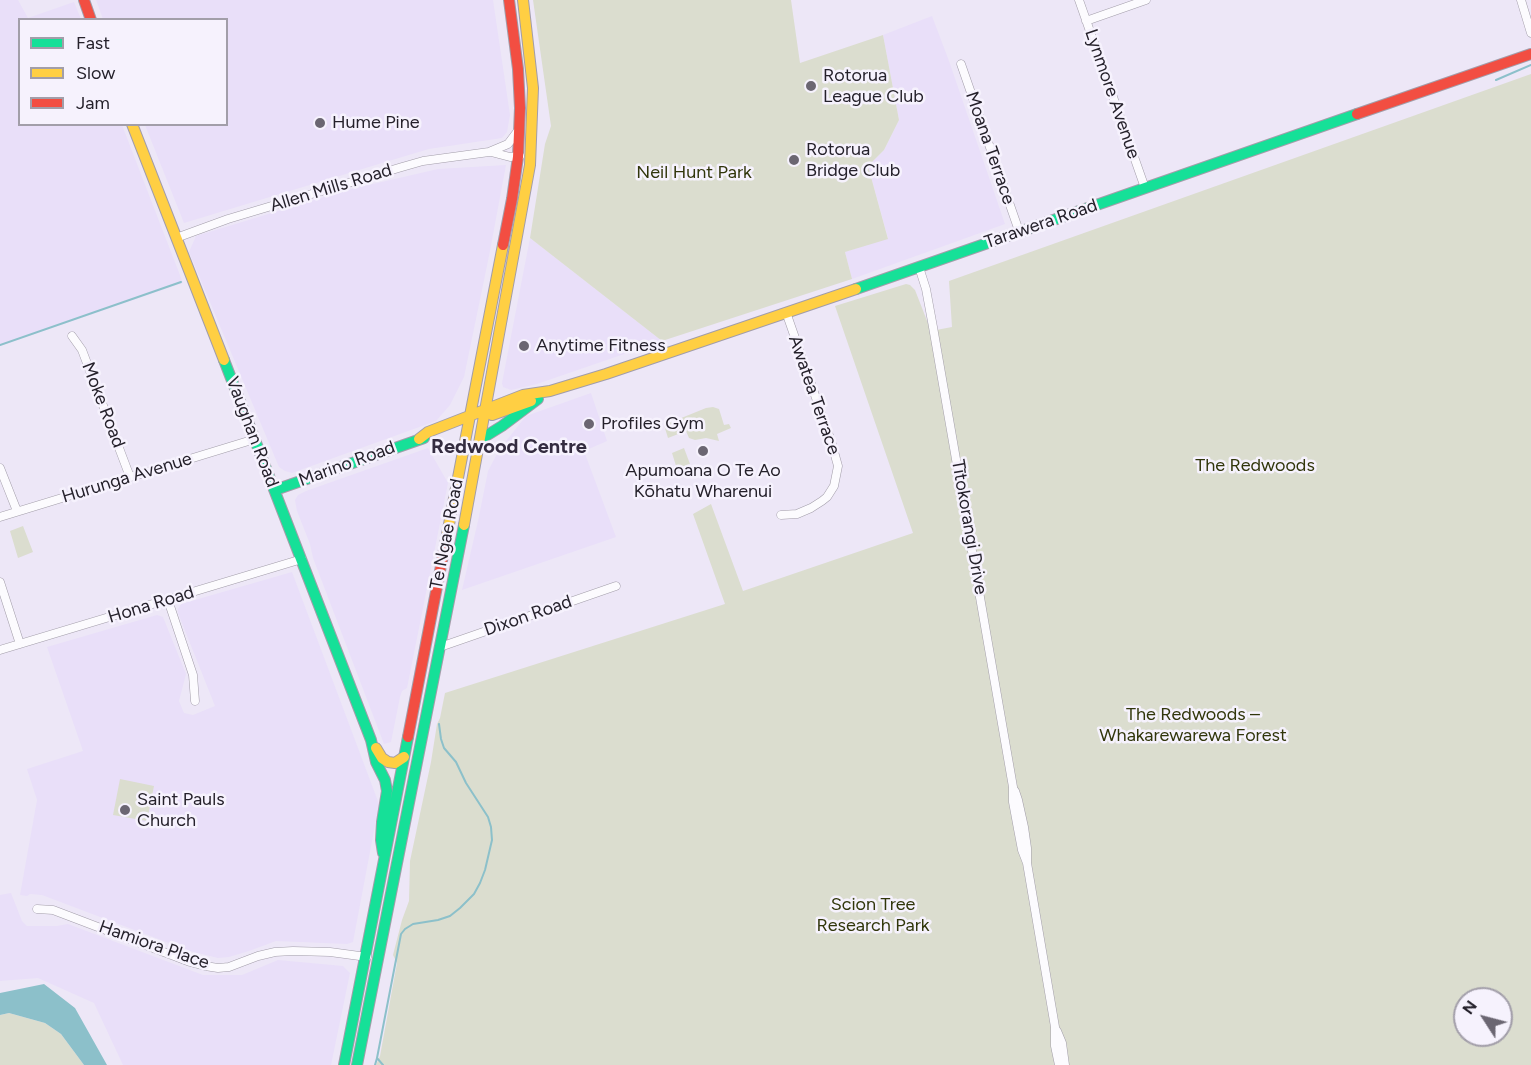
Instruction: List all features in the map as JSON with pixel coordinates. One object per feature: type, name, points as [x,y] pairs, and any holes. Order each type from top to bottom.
[{"type":"main road","points":[[84,0],[91,18]]},
{"type":"main road","name":"Te Ngae Road","points":[[344,1065],[494,293],[515,160],[520,108],[518,69],[508,0]]},
{"type":"main road","name":"Te Ngae Road","points":[[357,1065],[486,414],[528,181],[533,87],[523,0]]},
{"type":"main road","name":"Tarawera Road","points":[[486,414],[523,395],[550,391],[606,374],[1531,54]]},
{"type":"main road","name":"Vaughan Road","points":[[133,126],[302,559],[371,740],[376,762],[385,780],[387,786],[381,831],[384,858]]},
{"type":"main road","name":"Tarawera Road","points":[[486,414],[538,399],[550,391]]},
{"type":"main road","points":[[481,439],[538,399]]},
{"type":"main road","name":"Marino Road","points":[[275,490],[419,439],[432,438],[468,420],[486,414]]},
{"type":"main road","name":"Vaughan Road","points":[[371,740],[382,758],[388,762],[395,763],[404,757]]},
{"type":"street","name":"Lynmore Avenue","points":[[1079,0],[1145,188]]},
{"type":"street","points":[[1086,21],[1146,0]]},
{"type":"street","points":[[1521,0],[1531,33]]},
{"type":"street","name":"Moana Terrace","points":[[961,64],[1019,231]]},
{"type":"street","name":"Allen Mills Road","points":[[176,238],[228,219],[423,161],[489,152],[508,144],[520,125]]},
{"type":"street","points":[[515,160],[531,149]]},
{"type":"street","name":"Allen Mills Road","points":[[489,152],[515,160]]},
{"type":"street","name":"Tītokorangi Drive","points":[[919,267],[926,289],[933,327],[1013,787],[1024,827],[1027,863],[1055,1027],[1055,1046],[1059,1065]]},
{"type":"street","name":"Awatea Terrace","points":[[781,515],[797,514],[827,497],[834,486],[838,466],[786,312]]},
{"type":"street","name":"Moke Road","points":[[72,336],[82,350],[130,477]]},
{"type":"street","name":"Hurunga Avenue","points":[[0,517],[255,439]]},
{"type":"street","points":[[0,468],[17,511]]},
{"type":"street","name":"Hona Road","points":[[0,650],[302,559]]},
{"type":"street","points":[[0,582],[20,644]]},
{"type":"street","name":"Dixon Road","points":[[440,647],[616,586]]},
{"type":"street","points":[[168,600],[193,675],[195,701]]},
{"type":"street","name":"Hamiora Place","points":[[37,909],[53,909],[205,966],[229,967],[276,952],[312,950],[378,959]]},
{"type":"street","name":"Tītokorangi Drive","points":[[1055,1027],[1062,1043],[1065,1065]]},
{"type":"shaded area","points":[[0,0],[18,0],[28,18],[18,18],[18,126],[122,126],[183,283],[0,346]]},
{"type":"shaded area","points":[[96,0],[493,0],[510,115],[507,132],[502,138],[429,149],[184,223],[145,126],[228,126],[228,18],[103,18]]},
{"type":"shaded area","points":[[74,2],[81,18],[28,18]]},
{"type":"shaded area","points":[[932,16],[1005,224],[852,279],[845,252],[888,238],[868,166],[884,150],[899,120],[883,35]]},
{"type":"shaded area","points":[[506,165],[464,377],[450,405],[436,421],[292,473],[279,467],[189,252],[196,236],[347,190],[438,169]]},
{"type":"shaded area","points":[[530,238],[662,341],[537,384],[511,390],[503,387]]},
{"type":"shaded area","name":"Redwood Centre","points":[[591,393],[607,441],[584,451],[616,537],[462,590],[488,471],[499,450],[526,416]]},
{"type":"shaded area","points":[[428,448],[448,483],[407,688],[402,691],[400,697],[391,742],[384,744],[313,558],[295,500],[298,495],[306,491]]},
{"type":"shaded area","points":[[292,572],[379,804],[353,942],[347,944],[276,941],[229,957],[218,958],[190,951],[42,895],[20,895],[37,800],[27,769],[83,751],[47,647],[157,615],[163,617],[186,674],[179,701],[184,713],[193,715],[215,706],[178,613],[181,604]]},
{"type":"shaded area","points":[[11,893],[22,921],[27,926],[68,924],[203,975],[242,975],[278,960],[343,966],[350,973],[331,1065],[123,1065],[94,1003],[38,978],[0,981],[0,895]]},
{"type":"green space","name":"Neil Hunt Park","points":[[533,0],[791,0],[800,63],[883,35],[899,120],[884,150],[868,166],[888,239],[845,252],[852,279],[662,341],[530,238],[545,144],[551,126]]},
{"type":"green space","name":"The Redwoods – Whakarewarewa Forest","points":[[1531,74],[1531,1065],[376,1065],[380,1056],[397,963],[393,955],[409,901],[410,861],[445,693],[725,604],[693,514],[711,504],[743,591],[913,533],[835,306],[906,284],[915,290],[931,331],[952,327],[949,281]]},
{"type":"green space","points":[[713,407],[719,409],[724,425],[729,424],[731,428],[717,434],[719,441],[706,438],[695,440],[689,438],[686,431],[668,438],[664,425]]},
{"type":"green space","points":[[684,448],[690,464],[677,469],[672,453]]},
{"type":"green space","points":[[23,526],[33,552],[18,558],[10,531]]},
{"type":"green space","points":[[120,779],[154,786],[147,821],[113,815]]},
{"type":"green space","points":[[9,1013],[45,1023],[61,1034],[84,1065],[0,1065],[0,1015]]},
{"type":"water","points":[[44,984],[75,1008],[107,1065],[84,1065],[61,1034],[45,1023],[9,1013],[0,1015],[0,993]]},
{"type":"waterway","points":[[1496,80],[1531,65]]},
{"type":"waterway","points":[[0,345],[181,282]]},
{"type":"waterway","points":[[375,1065],[401,934],[413,924],[450,916],[474,894],[485,870],[492,840],[488,817],[466,783],[456,762],[444,748],[439,724]]},
{"type":"waterway","points":[[377,1058],[383,1065]]},
{"type":"traffic: fast","points":[[856,289],[1357,114]]},
{"type":"traffic: fast","points":[[224,360],[371,740],[376,762],[385,780],[387,791],[381,840],[383,853]]},
{"type":"traffic: fast","points":[[481,439],[538,399]]},
{"type":"traffic: fast","points":[[275,490],[424,438]]},
{"type":"traffic: fast","points":[[357,1065],[464,525]]},
{"type":"traffic: fast","points":[[344,1065],[408,737]]},
{"type":"traffic: slow","points":[[464,525],[530,165],[533,88],[523,0]]},
{"type":"traffic: slow","points":[[133,126],[224,360]]},
{"type":"traffic: slow","points":[[445,545],[503,245]]},
{"type":"traffic: slow","points":[[419,439],[428,432],[523,395],[550,391],[606,374],[856,289]]},
{"type":"traffic: slow","points":[[492,415],[531,401]]},
{"type":"traffic: slow","points":[[376,748],[382,758],[388,762],[395,763],[404,757]]},
{"type":"traffic: jam","points":[[84,0],[90,18]]},
{"type":"traffic: jam","points":[[503,245],[518,157],[520,108],[518,69],[509,0]]},
{"type":"traffic: jam","points":[[1357,114],[1531,54]]},
{"type":"traffic: jam","points":[[408,737],[445,545]]},
{"type":"place","name":"Rotorua League Club","points":[[811,86]]},
{"type":"place","name":"Hume Pine","points":[[320,123]]},
{"type":"place","name":"Rotorua Bridge Club","points":[[794,160]]},
{"type":"place","name":"Anytime Fitness","points":[[524,346]]},
{"type":"place","name":"Profiles Gym","points":[[589,424]]},
{"type":"place","name":"Apumoana O Te Ao Kōhatu Wharenui","points":[[703,451]]},
{"type":"place","name":"Saint Pauls Church","points":[[125,810]]},
{"type":"district","name":"Redwood Centre","points":[[509,447]]},
{"type":"park label","name":"The Redwoods","points":[[1255,466]]},
{"type":"park label","name":"Scion Tree Research Park","points":[[873,915]]}]
